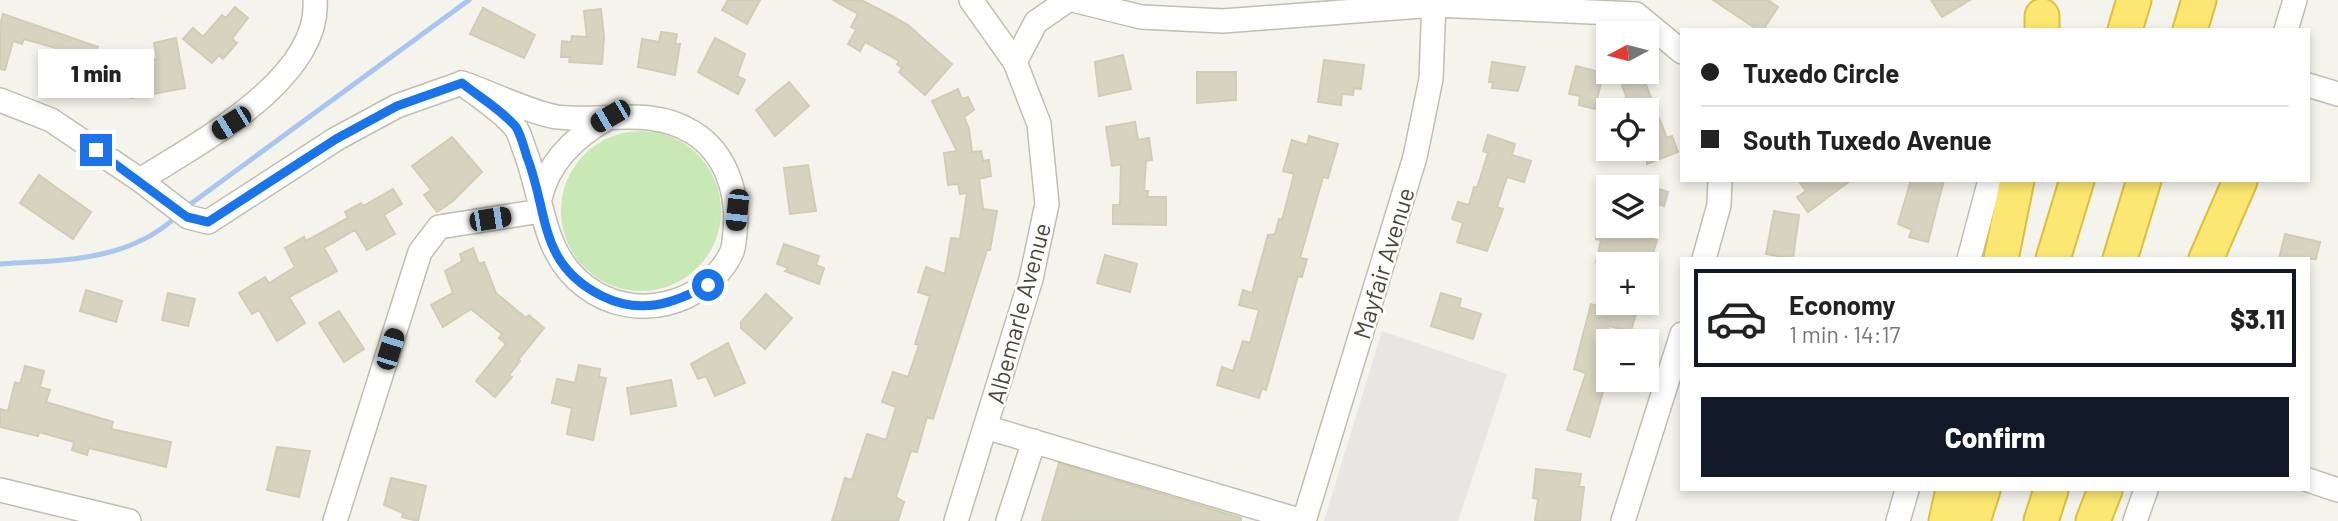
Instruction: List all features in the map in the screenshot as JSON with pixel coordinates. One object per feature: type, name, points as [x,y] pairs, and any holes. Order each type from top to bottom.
[{"type":"highway","points":[[2126,28],[2134,0]]},
{"type":"highway","points":[[2191,28],[2199,0]]},
{"type":"highway","points":[[2001,257],[2017,182]]},
{"type":"highway","points":[[2054,257],[2076,182]]},
{"type":"highway","points":[[2121,257],[2143,182]]},
{"type":"highway","points":[[2207,257],[2240,182]]},
{"type":"highway","points":[[1946,521],[1952,491]]},
{"type":"highway","points":[[1973,521],[1983,491]]},
{"type":"highway","points":[[2041,521],[2051,491]]},
{"type":"highway","points":[[2093,521],[2105,491]]},
{"type":"street","points":[[140,180],[231,123],[289,71],[307,41],[315,0]]},
{"type":"street","name":"Albemarle Avenue","points":[[956,521],[1031,279],[1047,204],[1039,124],[1015,62],[971,0]]},
{"type":"street","points":[[1015,62],[1035,22],[1070,0],[1142,17],[1223,21],[1434,3],[1636,14],[1680,50]]},
{"type":"street","points":[[2287,28],[2295,0]]},
{"type":"street","name":"Mayfair Avenue","points":[[1303,521],[1415,157],[1431,79],[1434,3]]},
{"type":"street","points":[[0,100],[51,120],[140,180],[179,210],[208,222],[336,139],[397,106],[462,83],[556,117],[657,118],[693,132],[721,161],[732,185],[737,210],[733,252],[708,285],[680,300],[656,306],[620,305],[588,289],[564,268],[549,238],[535,176],[516,128],[462,83]]},
{"type":"street","points":[[2310,86],[2338,94]]},
{"type":"street","points":[[540,206],[546,180],[563,152],[583,132],[610,116]]},
{"type":"street","points":[[1705,257],[1719,205],[1720,182]]},
{"type":"street","points":[[1970,257],[1989,182]]},
{"type":"street","points":[[2218,257],[2240,182]]},
{"type":"street","points":[[335,521],[420,252],[428,238],[439,227],[540,206]]},
{"type":"street","points":[[1623,521],[1680,340]]},
{"type":"street","points":[[985,428],[1303,521]]},
{"type":"street","points":[[1008,521],[1034,441]]},
{"type":"street","points":[[2310,482],[2338,490]]},
{"type":"street","points":[[0,490],[129,521]]},
{"type":"street","points":[[1898,521],[1907,491]]},
{"type":"street","points":[[2135,521],[2146,491]]},
{"type":"green space","points":[[641,131],[672,137],[697,155],[715,180],[721,211],[715,242],[697,267],[672,285],[641,291],[610,285],[585,267],[567,242],[561,211],[567,180],[585,155],[610,137]]},
{"type":"shaded area","points":[[1382,331],[1507,374],[1458,521],[1324,521]]},
{"type":"building","points":[[728,0],[760,0],[747,24],[722,10]]},
{"type":"building","points":[[833,0],[861,0],[892,16],[908,25],[952,64],[925,95],[899,72],[902,68],[897,64],[899,61],[865,42],[860,51],[848,44],[856,30],[851,27],[858,14]]},
{"type":"building","points":[[1713,0],[1768,0],[1778,7],[1764,28],[1755,28]]},
{"type":"building","points":[[1931,0],[1970,0],[1942,17]]},
{"type":"building","points":[[235,7],[248,18],[232,39],[237,43],[223,59],[219,55],[212,63],[183,39],[193,28],[203,37],[222,15],[226,18]]},
{"type":"building","points":[[483,8],[535,35],[524,58],[470,34]]},
{"type":"building","points":[[601,9],[604,37],[602,64],[569,62],[570,57],[561,57],[562,41],[571,42],[572,36],[587,37],[584,11]]},
{"type":"building","points":[[3,14],[98,47],[93,63],[81,59],[79,66],[53,58],[56,48],[24,39],[22,44],[13,41],[5,70],[0,69],[0,25]]},
{"type":"building","points":[[661,32],[677,34],[675,44],[680,44],[675,75],[638,67],[642,39],[659,42]]},
{"type":"building","points":[[176,38],[185,88],[131,98],[126,68],[149,64],[149,61],[157,59],[154,43]]},
{"type":"building","points":[[715,38],[745,54],[737,76],[745,80],[738,94],[698,72]]},
{"type":"building","points":[[1123,55],[1131,89],[1099,96],[1095,62]]},
{"type":"building","points":[[1324,60],[1364,65],[1361,89],[1354,88],[1353,95],[1342,94],[1341,105],[1318,102]]},
{"type":"building","points":[[1492,62],[1525,67],[1518,91],[1492,88],[1493,82],[1489,82]]},
{"type":"building","points":[[1576,66],[1596,71],[1596,84],[1601,84],[1595,109],[1579,105],[1580,96],[1569,94]]},
{"type":"building","points":[[1197,72],[1236,72],[1236,100],[1197,103]]},
{"type":"building","points":[[789,82],[809,106],[775,136],[756,110]]},
{"type":"building","points":[[1646,84],[1651,98],[1627,98],[1622,85]]},
{"type":"building","points":[[958,89],[962,99],[968,97],[974,110],[964,117],[969,129],[972,152],[981,151],[983,161],[989,160],[991,176],[979,179],[983,209],[997,211],[990,250],[987,250],[933,419],[927,417],[917,452],[911,451],[896,497],[904,502],[898,521],[832,521],[845,478],[852,480],[867,434],[886,440],[896,407],[882,402],[893,372],[908,377],[919,345],[915,344],[930,296],[918,292],[926,267],[945,274],[951,238],[960,239],[967,193],[960,194],[958,184],[948,185],[944,153],[957,151],[932,101]]},
{"type":"building","points":[[1659,118],[1667,138],[1672,136],[1678,152],[1659,159]]},
{"type":"building","points":[[1135,122],[1138,140],[1149,138],[1152,160],[1146,161],[1144,191],[1148,191],[1147,197],[1166,197],[1166,225],[1113,224],[1113,205],[1120,205],[1121,164],[1112,166],[1106,127]]},
{"type":"building","points":[[1488,135],[1515,144],[1512,155],[1531,161],[1524,182],[1507,177],[1497,207],[1503,209],[1487,251],[1457,242],[1463,223],[1452,219],[1458,202],[1469,205],[1474,187],[1477,188],[1488,153],[1483,151]]},
{"type":"building","points":[[1309,136],[1338,144],[1328,178],[1323,177],[1300,258],[1307,259],[1302,277],[1298,276],[1266,390],[1262,388],[1259,398],[1217,385],[1222,367],[1233,371],[1243,341],[1250,343],[1259,310],[1239,305],[1243,290],[1252,293],[1268,235],[1275,234],[1279,219],[1282,220],[1294,174],[1283,171],[1292,140],[1307,145]]},
{"type":"building","points":[[452,137],[482,172],[453,201],[437,212],[424,195],[431,190],[412,166]]},
{"type":"building","points":[[808,165],[816,211],[790,214],[784,168]]},
{"type":"building","points":[[39,175],[91,212],[73,239],[20,203]]},
{"type":"building","points":[[1799,182],[1848,182],[1808,212],[1797,197],[1806,191]]},
{"type":"building","points":[[1910,182],[1943,182],[1928,242],[1909,237],[1912,230],[1898,224]]},
{"type":"building","points":[[393,189],[402,204],[384,215],[395,234],[367,250],[355,230],[324,248],[337,271],[289,297],[305,323],[277,341],[259,310],[252,314],[239,293],[265,277],[269,283],[295,267],[285,248],[304,237],[306,241],[348,218],[345,212],[361,203],[363,206]]},
{"type":"building","points":[[1659,189],[1668,192],[1664,206],[1659,206]]},
{"type":"building","points":[[1774,211],[1799,215],[1793,257],[1766,254]]},
{"type":"building","points":[[2285,234],[2320,242],[2316,259],[2279,257]]},
{"type":"building","points":[[1596,239],[1657,240],[1654,252],[1598,252],[1601,240]]},
{"type":"building","points":[[784,244],[819,256],[816,265],[824,268],[819,284],[785,271],[788,268],[777,264]]},
{"type":"building","points":[[473,248],[479,264],[484,262],[496,293],[526,318],[529,315],[544,328],[518,360],[520,361],[509,375],[512,377],[495,397],[476,381],[506,344],[499,338],[502,334],[471,309],[443,327],[431,305],[453,293],[445,271],[462,261],[460,254]]},
{"type":"building","points":[[1105,255],[1137,264],[1130,292],[1097,283]]},
{"type":"building","points":[[86,290],[122,301],[116,322],[80,311]]},
{"type":"building","points":[[168,293],[195,299],[188,326],[162,320]]},
{"type":"building","points":[[1441,293],[1461,299],[1459,307],[1481,314],[1473,339],[1431,326]]},
{"type":"building","points":[[766,294],[792,318],[765,349],[741,328],[741,322]]},
{"type":"building","points":[[1591,304],[1596,306],[1596,315],[1636,315],[1632,329],[1608,326],[1608,329],[1596,329],[1596,392],[1603,392],[1590,437],[1567,430],[1586,373],[1574,369]]},
{"type":"building","points":[[339,311],[364,349],[344,362],[319,323]]},
{"type":"building","points":[[728,343],[745,383],[715,396],[706,376],[698,379],[691,364]]},
{"type":"building","points":[[579,365],[600,369],[599,377],[606,378],[593,440],[567,434],[572,408],[552,403],[557,379],[575,383]]},
{"type":"building","points":[[25,366],[44,371],[40,387],[50,390],[46,402],[113,422],[111,429],[171,442],[166,467],[89,448],[87,455],[72,450],[74,442],[39,432],[38,436],[0,427],[0,409],[8,411],[15,382],[20,384]]},
{"type":"building","points":[[671,380],[676,406],[631,414],[627,388]]},
{"type":"building","points":[[277,447],[310,451],[299,497],[267,490]]},
{"type":"building","points":[[1059,463],[1241,518],[1241,521],[1042,521]]},
{"type":"building","points":[[1536,469],[1581,474],[1579,487],[1584,487],[1580,521],[1535,521],[1538,499],[1533,498]]},
{"type":"building","points":[[391,478],[426,486],[418,521],[402,517],[403,513],[384,505]]},
{"type":"waterway","points":[[185,208],[469,0]]},
{"type":"waterway","points":[[0,264],[71,259],[117,250],[159,230],[178,215]]},
{"type":"route","points":[[96,150],[187,217],[208,222],[336,139],[397,106],[462,83],[516,128],[535,176],[549,238],[564,268],[588,289],[620,305],[656,306],[680,300],[708,285]]}]
